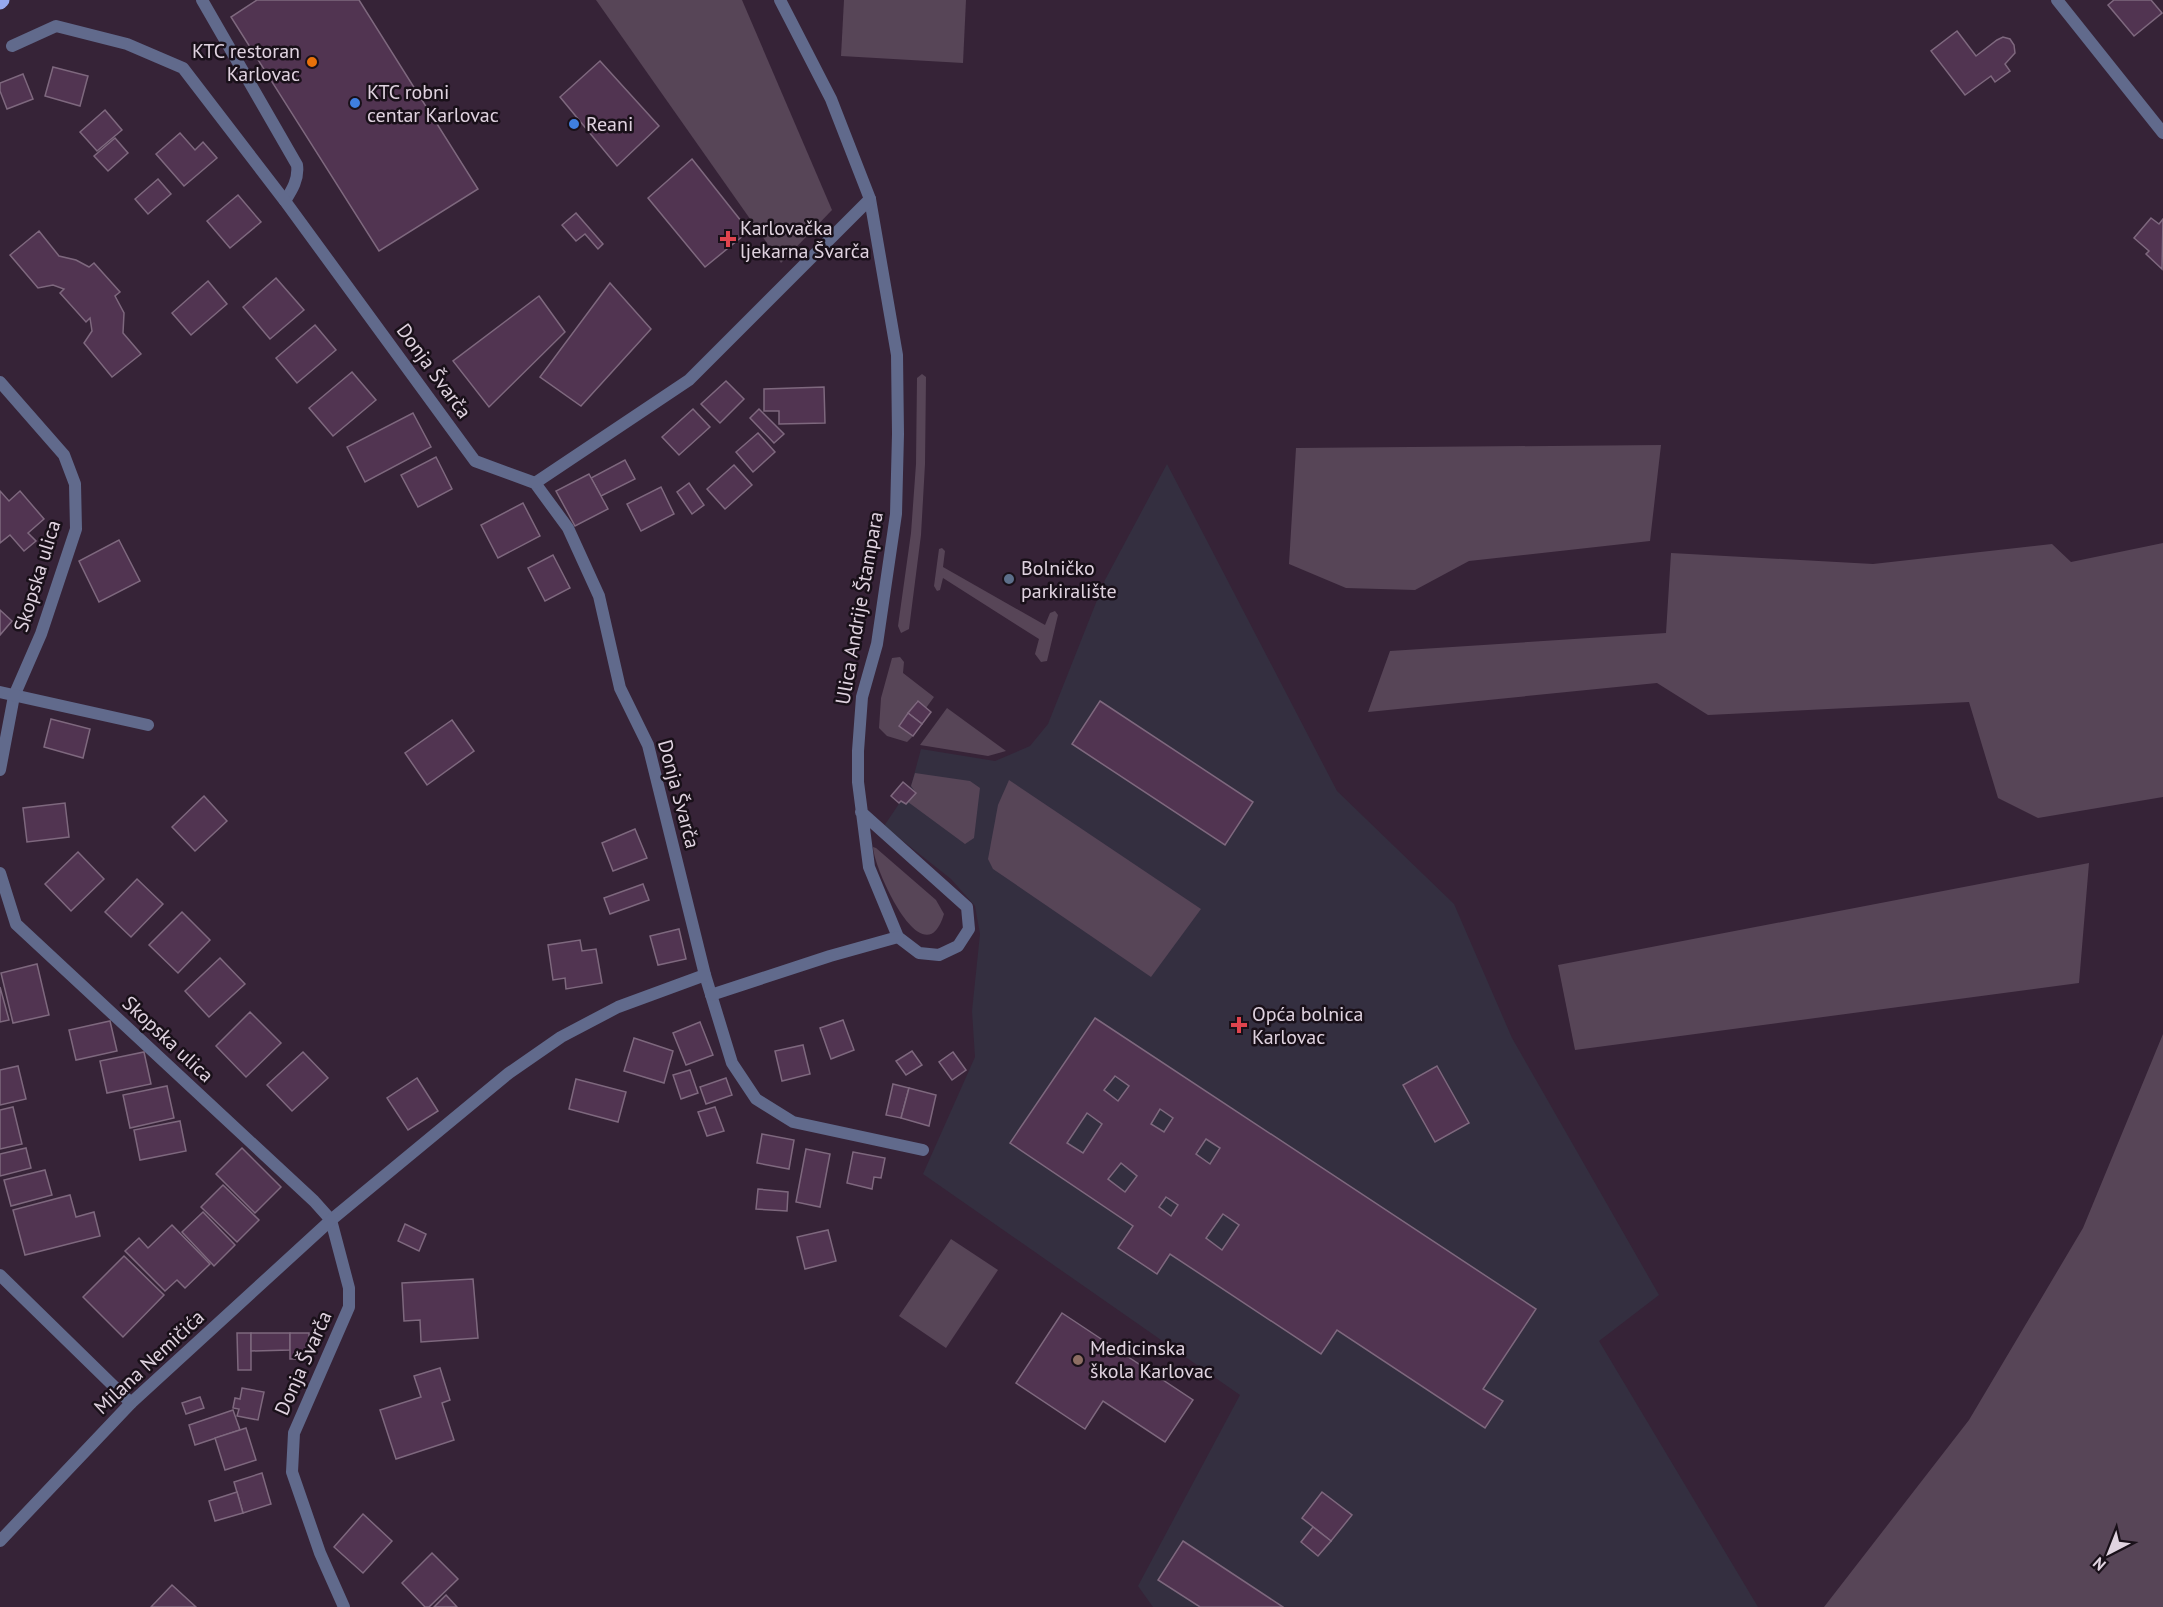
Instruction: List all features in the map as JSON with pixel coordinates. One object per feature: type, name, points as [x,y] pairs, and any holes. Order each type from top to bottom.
[{"type":"street","points":[[202,0],[297,165],[298,172],[294,187],[285,201]]},
{"type":"street","name":"Ulica Andrije Štampara","points":[[780,0],[831,99],[870,199],[897,355],[896,514],[877,644],[862,698],[858,782],[869,867],[898,937]]},
{"type":"street","points":[[2057,0],[2163,133]]},
{"type":"street","name":"Donja Švarča","points":[[12,46],[56,26],[127,44],[183,68],[285,201],[475,461],[535,483],[568,528],[599,596],[620,688],[648,745],[705,975],[732,1063],[756,1099],[793,1122],[923,1150]]},
{"type":"street","points":[[535,483],[689,380],[870,199]]},
{"type":"street","name":"Skopska ulica","points":[[0,382],[64,455],[75,484],[76,529],[41,634],[14,696],[0,770]]},
{"type":"street","points":[[0,692],[148,725]]},
{"type":"street","points":[[711,996],[830,956],[898,937],[919,953],[939,955],[958,946],[969,929],[967,907],[861,812]]},
{"type":"street","name":"Skopska ulica","points":[[0,873],[16,924],[315,1201],[331,1220]]},
{"type":"street","points":[[331,1220],[509,1073],[561,1037],[618,1007],[705,975]]},
{"type":"street","name":"Donja Švarča","points":[[331,1220],[349,1288],[349,1307],[294,1433],[292,1472],[320,1553],[344,1607]]},
{"type":"street","name":"Milana Nemičića","points":[[0,1541],[131,1403],[331,1220]]},
{"type":"street","points":[[0,1275],[131,1403]]},
{"type":"shaded area","points":[[596,0],[742,0],[832,210],[781,263]]},
{"type":"shaded area","points":[[844,0],[966,0],[963,63],[841,56]]},
{"type":"shaded area","points":[[922,374],[926,377],[921,535],[909,629],[901,633],[898,626],[911,533],[916,464],[917,378]]},
{"type":"shaded area","points":[[1661,445],[1650,541],[1469,561],[1415,590],[1346,588],[1289,564],[1296,448]]},
{"type":"shaded area","name":"Opća bolnica Karlovac","points":[[1167,464],[1337,791],[1454,904],[1512,1038],[1659,1295],[1599,1341],[1758,1607],[1153,1607],[1138,1586],[1240,1395],[923,1174],[975,1057],[972,1011],[980,934],[975,906],[951,879],[884,826],[911,786],[921,749],[995,761],[1030,746],[1048,724],[1105,580]]},
{"type":"shaded area","points":[[2163,543],[2163,797],[2038,818],[1998,798],[1969,702],[1708,715],[1657,683],[1368,712],[1390,651],[1666,633],[1671,553],[1873,564],[2052,544],[2071,562]]},
{"type":"shaded area","points":[[942,548],[945,551],[943,567],[1045,625],[1050,613],[1055,611],[1058,615],[1047,661],[1041,662],[1035,654],[1039,639],[943,578],[940,590],[937,591],[934,586],[939,549]]},
{"type":"shaded area","points":[[900,657],[904,662],[903,673],[934,697],[926,708],[917,701],[899,725],[913,736],[907,742],[887,736],[879,728],[881,698],[892,658]]},
{"type":"shaded area","points":[[947,708],[1006,751],[988,756],[920,745]]},
{"type":"shaded area","points":[[915,773],[970,781],[980,788],[974,838],[965,844],[908,802],[916,793],[911,786]]},
{"type":"shaded area","points":[[1009,780],[1201,909],[1151,977],[993,869],[988,859],[998,805]]},
{"type":"shaded area","points":[[873,847],[936,900],[944,914],[935,931],[925,935],[913,928],[901,914],[882,876]]},
{"type":"shaded area","points":[[2089,863],[2079,983],[1575,1050],[1558,965]]},
{"type":"shaded area","points":[[2163,1034],[2163,1607],[1824,1607],[1969,1420],[2083,1228]]},
{"type":"shaded area","points":[[951,1239],[998,1270],[946,1348],[899,1316]]},
{"type":"building","name":"KTC robni centar Karlovac","points":[[257,0],[359,0],[478,189],[379,251],[231,17]]},
{"type":"building","points":[[2114,0],[2151,0],[2162,13],[2134,36],[2108,5]]},
{"type":"building","points":[[1957,31],[1976,56],[2003,37],[2010,39],[2015,53],[2005,64],[2010,71],[1995,82],[1991,76],[1965,95],[1931,51]]},
{"type":"building","points":[[600,61],[659,126],[617,166],[560,97]]},
{"type":"building","points":[[53,67],[88,76],[80,106],[45,96]]},
{"type":"building","points":[[23,74],[33,99],[7,109],[0,91],[0,83]]},
{"type":"building","points":[[105,110],[122,130],[97,151],[80,132]]},
{"type":"building","points":[[180,133],[195,150],[203,142],[217,158],[184,186],[156,154]]},
{"type":"building","points":[[115,138],[128,153],[108,171],[94,156]]},
{"type":"building","points":[[692,159],[749,231],[705,267],[648,198]]},
{"type":"building","points":[[158,179],[171,194],[148,214],[135,199]]},
{"type":"building","points":[[238,195],[261,222],[230,248],[207,221]]},
{"type":"building","points":[[576,213],[603,244],[598,249],[585,234],[576,241],[562,225]]},
{"type":"building","points":[[2151,218],[2159,224],[2163,219],[2162,269],[2146,254],[2149,251],[2134,238]]},
{"type":"building","points":[[39,231],[59,256],[76,260],[89,267],[94,263],[120,292],[115,296],[124,313],[123,333],[141,354],[112,377],[84,343],[92,331],[90,318],[86,322],[60,293],[64,289],[53,285],[38,288],[10,255]]},
{"type":"building","points":[[276,278],[304,310],[270,339],[243,307]]},
{"type":"building","points":[[208,281],[227,304],[191,335],[172,313]]},
{"type":"building","points":[[610,283],[651,329],[581,406],[540,377]]},
{"type":"building","points":[[539,296],[565,332],[489,407],[453,361]]},
{"type":"building","points":[[315,325],[336,350],[297,383],[276,358]]},
{"type":"building","points":[[352,372],[376,400],[333,436],[309,408]]},
{"type":"building","points":[[726,381],[744,399],[720,423],[701,404]]},
{"type":"building","points":[[824,387],[825,423],[779,424],[779,411],[764,411],[764,389]]},
{"type":"building","points":[[693,409],[710,427],[679,455],[662,437]]},
{"type":"building","points":[[759,409],[784,434],[774,443],[750,418]]},
{"type":"building","points":[[413,413],[431,447],[365,482],[347,447]]},
{"type":"building","points":[[758,433],[775,452],[753,472],[736,452]]},
{"type":"building","points":[[436,457],[452,489],[418,507],[401,475]]},
{"type":"building","points":[[625,460],[635,479],[601,496],[591,478]]},
{"type":"building","points":[[734,465],[752,485],[725,509],[707,489]]},
{"type":"building","points":[[589,474],[608,509],[575,526],[556,491]]},
{"type":"building","points":[[689,483],[704,505],[692,514],[677,492]]},
{"type":"building","points":[[661,487],[674,514],[641,531],[627,504]]},
{"type":"building","points":[[0,491],[9,501],[20,491],[44,519],[28,533],[36,541],[24,551],[10,535],[0,543]]},
{"type":"building","points":[[523,503],[540,536],[498,558],[481,525]]},
{"type":"building","points":[[119,540],[140,581],[99,602],[79,561]]},
{"type":"building","points":[[553,555],[570,588],[545,601],[528,568]]},
{"type":"building","points":[[0,610],[12,621],[0,635]]},
{"type":"building","points":[[918,701],[931,712],[922,724],[908,713]]},
{"type":"building","points":[[1100,701],[1253,802],[1225,845],[1072,744]]},
{"type":"building","points":[[908,713],[922,724],[913,736],[899,726]]},
{"type":"building","points":[[51,719],[90,729],[83,758],[44,747]]},
{"type":"building","points":[[452,720],[474,751],[427,785],[405,753]]},
{"type":"building","points":[[903,782],[916,793],[906,804],[901,801],[899,803],[891,796]]},
{"type":"building","points":[[204,796],[227,821],[195,851],[172,827]]},
{"type":"building","points":[[65,803],[69,837],[27,842],[23,808]]},
{"type":"building","points":[[635,829],[647,858],[613,871],[602,843]]},
{"type":"building","points":[[78,852],[104,879],[71,911],[45,884]]},
{"type":"building","points":[[137,879],[163,904],[131,937],[105,912]]},
{"type":"building","points":[[643,884],[649,900],[610,914],[604,898]]},
{"type":"building","points":[[182,912],[210,940],[178,973],[149,945]]},
{"type":"building","points":[[679,929],[686,959],[658,965],[650,936]]},
{"type":"building","points":[[580,940],[582,951],[596,949],[602,983],[566,989],[565,978],[553,980],[548,945]]},
{"type":"building","points":[[220,958],[245,984],[209,1017],[185,991]]},
{"type":"building","points":[[37,964],[49,1015],[13,1023],[1,973]]},
{"type":"building","points":[[0,987],[9,1020],[0,1022]]},
{"type":"building","points":[[250,1012],[281,1043],[246,1077],[216,1046]]},
{"type":"building","points":[[1095,1018],[1536,1309],[1483,1389],[1503,1401],[1485,1428],[1337,1330],[1321,1354],[1170,1254],[1157,1274],[1118,1248],[1133,1226],[1010,1143]],"holes":[[[1115,1076],[1129,1086],[1118,1101],[1104,1090]],[[1160,1109],[1173,1118],[1164,1132],[1151,1124]],[[1087,1113],[1102,1124],[1083,1153],[1067,1143]],[[1206,1139],[1220,1148],[1210,1164],[1196,1154]],[[1121,1163],[1137,1176],[1125,1192],[1108,1179]],[[1166,1197],[1178,1205],[1171,1216],[1159,1207]],[[1223,1214],[1239,1225],[1222,1250],[1206,1238]]]},
{"type":"building","points":[[843,1020],[854,1050],[831,1059],[820,1028]]},
{"type":"building","points":[[110,1021],[117,1051],[76,1060],[69,1030]]},
{"type":"building","points":[[700,1022],[713,1055],[686,1065],[673,1033]]},
{"type":"building","points":[[634,1038],[673,1051],[664,1083],[624,1071]]},
{"type":"building","points":[[803,1045],[810,1074],[782,1081],[775,1051]]},
{"type":"building","points":[[912,1051],[922,1065],[906,1075],[896,1061]]},
{"type":"building","points":[[144,1052],[151,1084],[107,1093],[100,1061]]},
{"type":"building","points":[[303,1052],[328,1078],[292,1111],[267,1085]]},
{"type":"building","points":[[953,1052],[966,1070],[952,1080],[939,1062]]},
{"type":"building","points":[[18,1066],[26,1099],[0,1105],[0,1070]]},
{"type":"building","points":[[1437,1066],[1469,1123],[1435,1142],[1403,1085]]},
{"type":"building","points":[[690,1070],[698,1093],[681,1099],[673,1075]]},
{"type":"building","points":[[417,1078],[438,1111],[408,1130],[387,1098]]},
{"type":"building","points":[[726,1078],[732,1095],[706,1104],[700,1087]]},
{"type":"building","points":[[576,1079],[626,1092],[618,1122],[569,1109]]},
{"type":"building","points":[[893,1084],[909,1088],[901,1118],[886,1115]]},
{"type":"building","points":[[167,1086],[174,1118],[130,1128],[123,1095]]},
{"type":"building","points":[[909,1088],[936,1095],[929,1126],[901,1118]]},
{"type":"building","points":[[13,1107],[22,1144],[0,1149],[0,1110]]},
{"type":"building","points":[[715,1107],[724,1131],[707,1136],[698,1112]]},
{"type":"building","points":[[180,1121],[186,1151],[140,1160],[134,1130]]},
{"type":"building","points":[[762,1134],[794,1140],[789,1169],[757,1163]]},
{"type":"building","points":[[26,1148],[31,1168],[0,1176],[0,1154]]},
{"type":"building","points":[[242,1148],[281,1187],[255,1213],[216,1174]]},
{"type":"building","points":[[806,1149],[830,1154],[820,1207],[796,1202]]},
{"type":"building","points":[[853,1152],[885,1158],[881,1178],[874,1177],[872,1189],[847,1183]]},
{"type":"building","points":[[45,1170],[52,1195],[11,1206],[4,1180]]},
{"type":"building","points":[[223,1185],[259,1220],[237,1242],[201,1207]]},
{"type":"building","points":[[758,1189],[788,1192],[787,1211],[756,1209]]},
{"type":"building","points":[[70,1195],[76,1217],[94,1212],[100,1236],[25,1255],[13,1210]]},
{"type":"building","points":[[203,1212],[235,1245],[214,1266],[182,1232]]},
{"type":"building","points":[[405,1224],[426,1234],[419,1251],[398,1241]]},
{"type":"building","points":[[172,1225],[210,1264],[185,1288],[177,1280],[165,1291],[125,1251],[139,1238],[148,1248]]},
{"type":"building","points":[[828,1230],[836,1261],[805,1269],[797,1237]]},
{"type":"building","points":[[124,1256],[164,1295],[123,1337],[83,1297]]},
{"type":"building","points":[[473,1279],[478,1338],[421,1342],[420,1320],[404,1321],[402,1283]]},
{"type":"building","points":[[1062,1313],[1193,1400],[1165,1442],[1103,1401],[1085,1429],[1016,1383]]},
{"type":"building","points":[[237,1333],[251,1333],[251,1370],[238,1370]]},
{"type":"building","points":[[251,1333],[290,1333],[290,1350],[251,1351]]},
{"type":"building","points":[[290,1333],[309,1333],[309,1359],[290,1359]]},
{"type":"building","points":[[440,1368],[450,1400],[442,1403],[454,1440],[396,1459],[380,1410],[421,1397],[414,1376]]},
{"type":"building","points":[[242,1388],[264,1392],[258,1420],[237,1416],[239,1409],[233,1408],[235,1398],[240,1399]]},
{"type":"building","points":[[200,1397],[204,1408],[186,1414],[182,1403]]},
{"type":"building","points":[[233,1410],[240,1430],[195,1445],[189,1425]]},
{"type":"building","points":[[246,1428],[256,1460],[225,1470],[215,1438]]},
{"type":"building","points":[[262,1473],[271,1504],[243,1513],[234,1482]]},
{"type":"building","points":[[237,1492],[243,1513],[215,1521],[209,1501]]},
{"type":"building","points":[[1322,1492],[1352,1515],[1331,1541],[1302,1518]]},
{"type":"building","points":[[363,1514],[392,1541],[363,1573],[334,1547]]},
{"type":"building","points":[[1313,1527],[1331,1541],[1318,1556],[1301,1542]]},
{"type":"building","points":[[1183,1541],[1283,1607],[1200,1607],[1158,1580]]},
{"type":"building","points":[[432,1553],[458,1579],[429,1607],[425,1607],[402,1583]]},
{"type":"building","points":[[172,1585],[196,1607],[151,1607]]},
{"type":"building","points":[[446,1595],[457,1607],[434,1607]]},
{"type":"place","name":"KTC restoran Karlovac","points":[[312,62]]},
{"type":"place","name":"KTC robni centar Karlovac","points":[[355,103]]},
{"type":"place","name":"Reani","points":[[574,124]]},
{"type":"place","name":"Karlovačka ljekarna Švarča","points":[[728,239]]},
{"type":"place","name":"Bolničko parkiralište","points":[[1009,579]]},
{"type":"place","name":"Opća bolnica Karlovac","points":[[1239,1025]]},
{"type":"place","name":"Medicinska škola Karlovac","points":[[1078,1360]]}]
